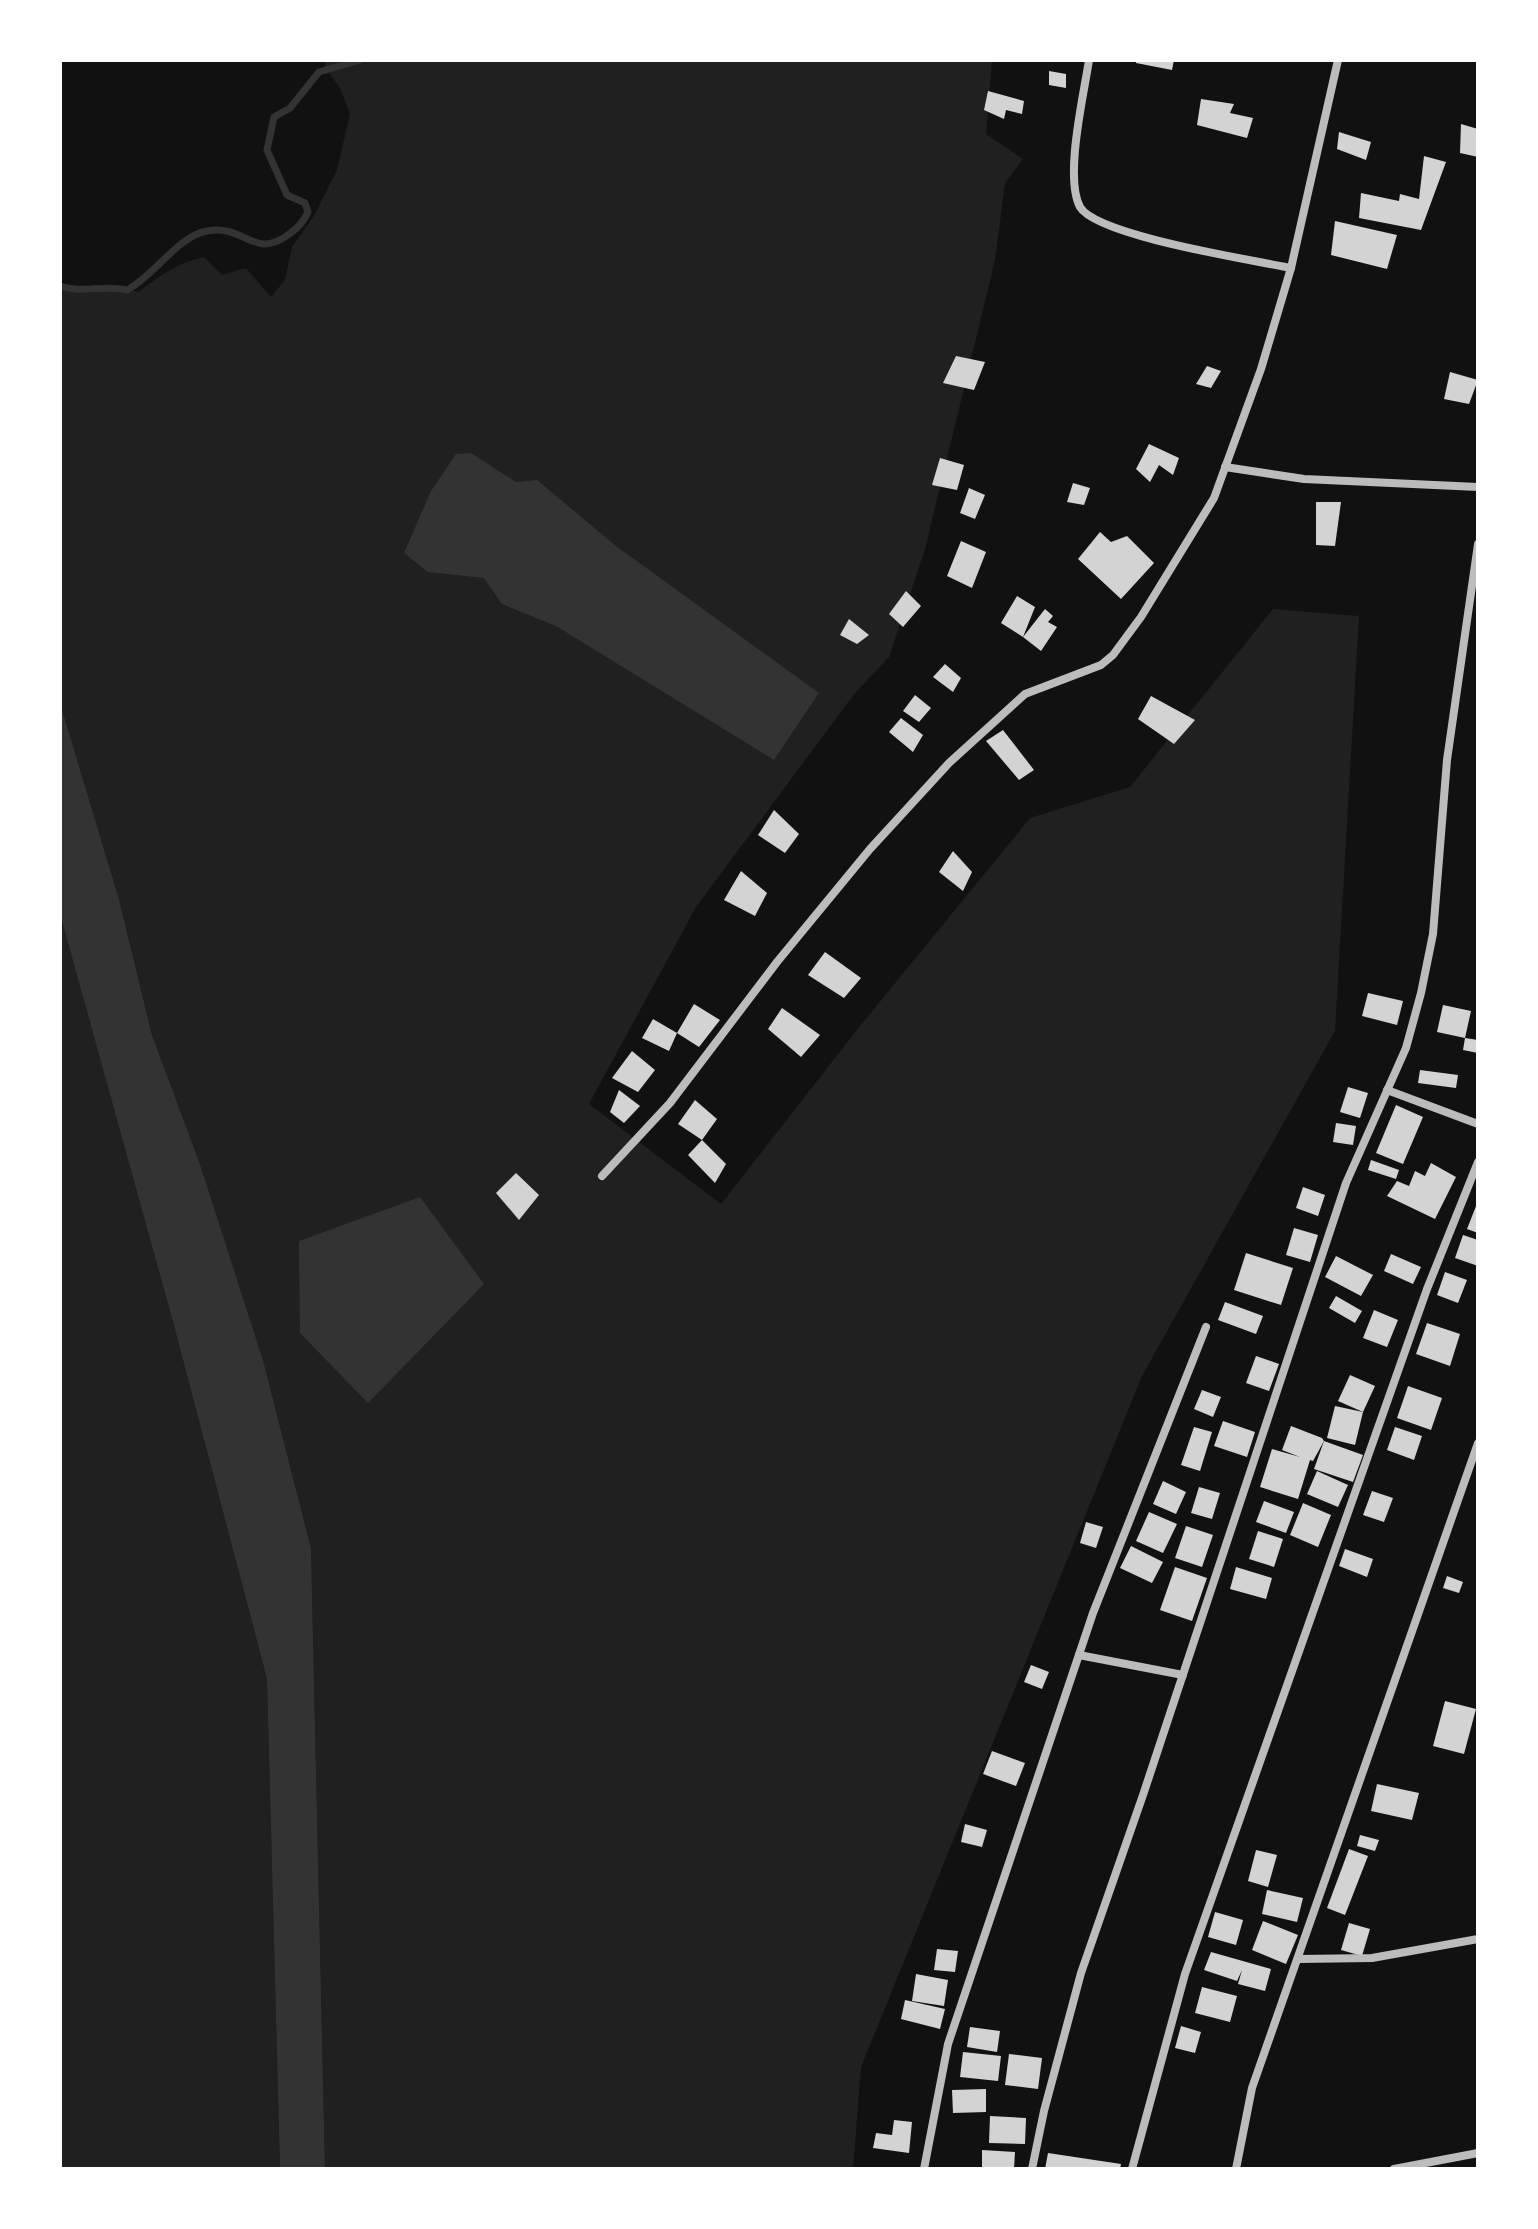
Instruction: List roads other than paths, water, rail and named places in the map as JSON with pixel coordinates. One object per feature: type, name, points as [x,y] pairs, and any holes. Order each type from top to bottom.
[{"type":"street","points":[[1089,60],[1074,157],[1079,205],[1088,216],[1101,224],[1141,236],[1291,268]]},
{"type":"street","points":[[602,1176],[670,1103],[777,962],[870,849],[949,763],[1025,694],[1101,665],[1113,655],[1141,617],[1214,498],[1261,369],[1291,268],[1338,60]]},
{"type":"street","points":[[1225,467],[1304,479],[1478,487]]},
{"type":"street","points":[[1032,2169],[1044,2111],[1081,1973],[1346,1183],[1406,1048],[1433,934],[1447,760],[1478,544]]},
{"type":"street","points":[[1387,1090],[1478,1124]]},
{"type":"street","points":[[1132,2169],[1185,1974],[1427,1289],[1478,1162]]},
{"type":"street","points":[[924,2169],[948,2044],[1079,1655],[1206,1327]]},
{"type":"street","points":[[1236,2169],[1252,2088],[1478,1443]]},
{"type":"street","points":[[1079,1655],[1183,1675]]},
{"type":"street","points":[[1299,1959],[1372,1958],[1478,1939]]},
{"type":"street","points":[[1394,2169],[1478,2153]]},
{"type":"waterway","points":[[60,286],[127,290],[186,240],[207,231],[231,232],[266,244],[288,235],[300,225],[308,212],[305,203],[287,195],[267,150],[274,117],[290,108],[319,72],[360,60]]}]
